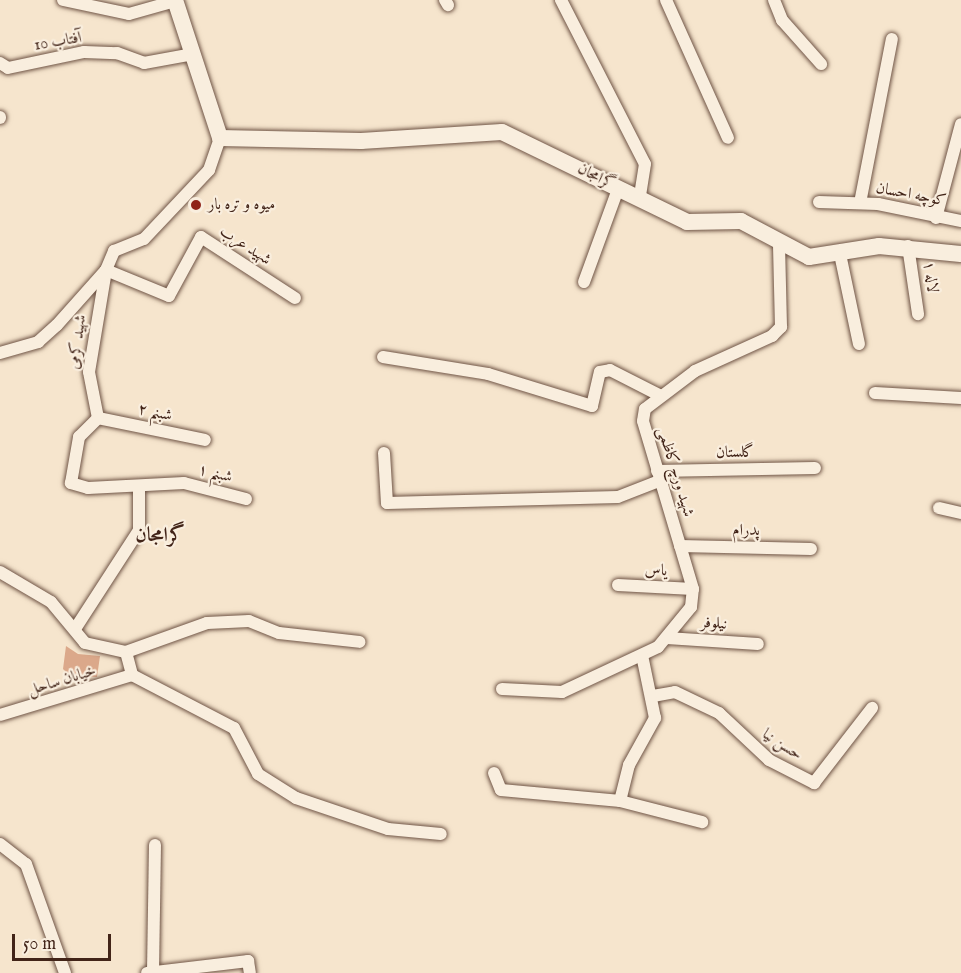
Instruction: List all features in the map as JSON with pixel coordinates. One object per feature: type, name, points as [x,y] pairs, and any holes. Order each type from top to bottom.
[{"type":"street","points":[[0,353],[38,342],[106,270],[114,251],[144,239],[209,170],[220,138],[175,0],[129,14],[63,0]]},
{"type":"street","points":[[561,0],[645,164],[639,200]]},
{"type":"street","points":[[666,0],[728,138]]},
{"type":"street","points":[[774,0],[782,20],[821,64]]},
{"type":"street","points":[[860,203],[892,39]]},
{"type":"street","name":"آفتاب 10","points":[[3,68],[84,52],[117,53],[144,63],[193,54]]},
{"type":"street","points":[[936,218],[961,124]]},
{"type":"street","name":"گرامجان","points":[[220,138],[361,141],[502,132],[522,137],[639,200],[687,222],[741,221],[779,245],[809,257],[908,246],[961,254]]},
{"type":"street","points":[[584,282],[618,189]]},
{"type":"street","name":"کوچه احسان","points":[[819,202],[860,203],[961,221]]},
{"type":"street","name":"شهید عرب","points":[[106,270],[169,296],[201,237],[295,298]]},
{"type":"street","name":"شهید ورچ کاظمی","points":[[693,589],[643,421],[645,409],[695,371],[772,336],[781,327],[779,245]]},
{"type":"street","name":"لاله ۱","points":[[908,246],[918,314]]},
{"type":"street","points":[[840,254],[859,344]]},
{"type":"street","name":"شهید کرمی","points":[[98,418],[89,372],[106,270]]},
{"type":"street","points":[[383,357],[488,374],[592,406],[600,372],[610,370],[661,396]]},
{"type":"street","points":[[875,393],[961,398]]},
{"type":"street","points":[[75,628],[139,530],[139,487],[71,483],[79,437],[98,418]]},
{"type":"street","name":"شبنم ۲","points":[[98,418],[205,440]]},
{"type":"street","points":[[384,453],[387,503],[618,497],[658,476]]},
{"type":"street","name":"گلستان","points":[[658,476],[815,468]]},
{"type":"street","name":"شبنم ۱","points":[[139,487],[184,483],[246,499]]},
{"type":"street","points":[[939,508],[961,513]]},
{"type":"street","name":"پدرام","points":[[680,546],[811,549]]},
{"type":"street","points":[[0,572],[51,602],[75,628],[85,643],[126,652],[207,623],[239,621],[279,633],[360,642]]},
{"type":"street","name":"یاس","points":[[618,585],[693,589]]},
{"type":"street","points":[[502,689],[562,692],[642,655],[667,638],[691,607],[693,589]]},
{"type":"street","name":"نیلوفر","points":[[667,638],[758,644]]},
{"type":"street","points":[[126,652],[132,675],[234,728],[258,774],[296,798],[388,829],[441,834]]},
{"type":"street","points":[[620,801],[629,765],[655,718],[653,696],[642,655]]},
{"type":"street","name":"خیابان ساحل","points":[[0,715],[132,675]]},
{"type":"street","name":"حسن نیا","points":[[653,696],[675,693],[719,713],[769,760],[814,783],[872,708]]},
{"type":"street","points":[[494,773],[501,790],[620,801],[702,822]]},
{"type":"street","points":[[0,844],[26,864],[65,973]]},
{"type":"street","points":[[155,845],[149,973],[248,961],[250,973]]},
{"type":"building","points":[[66,646],[78,654],[100,656],[97,677],[70,676],[63,669]]},
{"type":"place","name":"میوه و تره بار","points":[[196,205]]},
{"type":"district","name":"گرامجان","points":[[160,535]]}]
